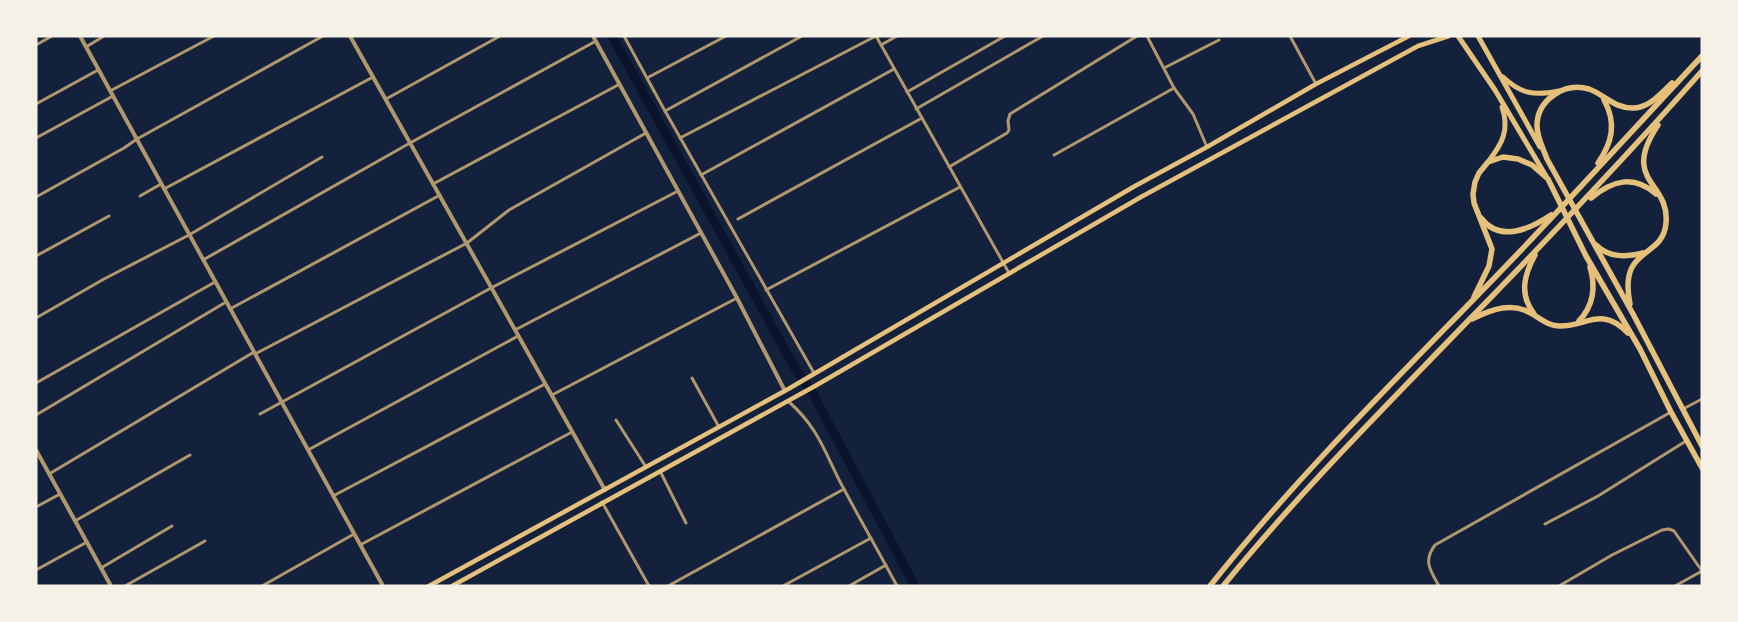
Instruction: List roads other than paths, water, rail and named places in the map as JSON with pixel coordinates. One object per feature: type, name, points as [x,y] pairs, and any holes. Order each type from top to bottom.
[{"type":"highway","points":[[1702,56],[1646,105],[1634,108],[1623,107],[1590,90],[1570,88],[1559,91],[1546,102],[1538,117],[1538,135],[1547,159],[1633,314],[1702,446]]},
{"type":"highway","points":[[1210,586],[1282,500],[1563,206],[1702,56]]},
{"type":"highway","points":[[1223,586],[1293,503],[1366,425],[1579,207],[1702,71]]},
{"type":"highway","points":[[1587,179],[1605,152],[1612,132],[1610,113],[1603,98]]},
{"type":"highway","points":[[1633,314],[1628,292],[1631,268],[1643,253],[1656,244],[1665,230],[1666,214],[1662,201],[1646,174],[1643,158],[1648,142],[1667,110]]},
{"type":"highway","points":[[1472,301],[1489,266],[1492,249],[1473,198],[1474,184],[1479,173],[1488,162],[1502,157],[1518,159],[1532,165],[1549,182],[1586,256],[1594,292],[1588,309],[1578,322]]},
{"type":"highway","points":[[1579,207],[1605,188],[1615,183],[1626,182],[1645,186],[1662,201]]},
{"type":"highway","points":[[1477,212],[1484,222],[1490,226],[1512,232],[1521,231],[1533,226],[1563,206]]},
{"type":"highway","points":[[1591,240],[1601,250],[1616,256],[1643,253]]},
{"type":"highway","points":[[1535,315],[1526,299],[1524,287],[1527,271],[1540,246]]},
{"type":"highway","points":[[1586,256],[1640,349],[1671,412],[1702,468]]},
{"type":"highway","points":[[1468,322],[1490,310],[1502,308],[1521,309],[1553,325],[1564,326],[1595,319],[1610,321],[1625,330],[1640,349]]},
{"type":"main road","points":[[429,586],[787,389],[1134,186],[1208,147],[1316,84],[1409,36]]},
{"type":"main road","points":[[452,586],[794,398],[1141,197],[1418,46],[1450,36]]},
{"type":"main road","points":[[1458,36],[1495,90],[1549,182]]},
{"type":"main road","points":[[1478,36],[1547,159]]},
{"type":"main road","points":[[1499,73],[1515,87],[1525,92],[1540,94],[1559,91]]},
{"type":"main road","points":[[1488,162],[1501,144],[1506,132],[1505,116],[1495,90]]},
{"type":"street","points":[[36,44],[52,36]]},
{"type":"street","points":[[80,36],[383,586]]},
{"type":"street","points":[[86,47],[104,36]]},
{"type":"street","points":[[110,91],[214,36]]},
{"type":"street","points":[[36,197],[323,36]]},
{"type":"street","points":[[350,36],[605,490]]},
{"type":"street","points":[[386,99],[500,36]]},
{"type":"street","points":[[593,36],[618,85],[702,233],[787,389]]},
{"type":"street","points":[[624,36],[664,111],[813,374]]},
{"type":"street","points":[[647,78],[726,36]]},
{"type":"street","points":[[664,111],[802,36]]},
{"type":"street","points":[[680,138],[876,36],[1009,273]]},
{"type":"street","points":[[881,45],[898,36]]},
{"type":"street","points":[[907,92],[1006,36]]},
{"type":"street","points":[[916,109],[1043,36]]},
{"type":"street","points":[[949,167],[1007,134],[1010,114],[1138,36]]},
{"type":"street","points":[[1146,36],[1174,88],[1193,114],[1208,147]]},
{"type":"street","points":[[1290,36],[1316,84]]},
{"type":"street","points":[[1164,68],[1219,40]]},
{"type":"street","points":[[203,260],[410,142],[596,41]]},
{"type":"street","points":[[701,175],[894,69]]},
{"type":"street","points":[[36,104],[98,70]]},
{"type":"street","points":[[164,189],[373,77]]},
{"type":"street","points":[[433,184],[618,85]]},
{"type":"street","points":[[1054,155],[1174,88]]},
{"type":"street","points":[[36,138],[113,96]]},
{"type":"street","points":[[738,219],[922,118]]},
{"type":"street","points":[[49,474],[254,353],[467,244],[509,210],[646,133]]},
{"type":"street","points":[[36,318],[104,279],[189,235],[322,157]]},
{"type":"street","points":[[140,196],[161,184]]},
{"type":"street","points":[[766,290],[961,187]]},
{"type":"street","points":[[260,414],[491,288],[678,191]]},
{"type":"street","points":[[230,308],[440,196]]},
{"type":"street","points":[[36,256],[109,216]]},
{"type":"street","points":[[515,330],[702,233]]},
{"type":"street","points":[[36,384],[215,282]]},
{"type":"street","points":[[551,395],[737,298]]},
{"type":"street","points":[[36,415],[226,302]]},
{"type":"street","points":[[308,450],[518,336]]},
{"type":"street","points":[[692,378],[719,427]]},
{"type":"street","points":[[333,496],[545,384]]},
{"type":"street","points":[[1682,409],[1702,398]]},
{"type":"street","points":[[788,401],[810,423],[821,439],[844,489],[897,586]]},
{"type":"street","points":[[1439,586],[1428,563],[1430,553],[1435,545],[1671,412]]},
{"type":"street","points":[[616,420],[646,467]]},
{"type":"street","points":[[360,545],[572,432]]},
{"type":"street","points":[[1545,524],[1598,496],[1687,440]]},
{"type":"street","points":[[36,450],[111,586]]},
{"type":"street","points":[[75,520],[190,455]]},
{"type":"street","points":[[660,471],[686,523]]},
{"type":"street","points":[[668,586],[844,489]]},
{"type":"street","points":[[36,507],[60,494]]},
{"type":"street","points":[[602,502],[650,586]]},
{"type":"street","points":[[101,568],[172,526]]},
{"type":"street","points":[[1559,586],[1612,555],[1662,530],[1669,529],[1674,531],[1702,571],[1676,586]]},
{"type":"street","points":[[262,586],[354,534]]},
{"type":"street","points":[[783,586],[871,538]]},
{"type":"street","points":[[125,586],[205,541]]},
{"type":"street","points":[[36,570],[86,542]]},
{"type":"street","points":[[849,586],[886,565]]},
{"type":"waterway","points":[[612,36],[796,370],[813,394],[915,586]]}]
